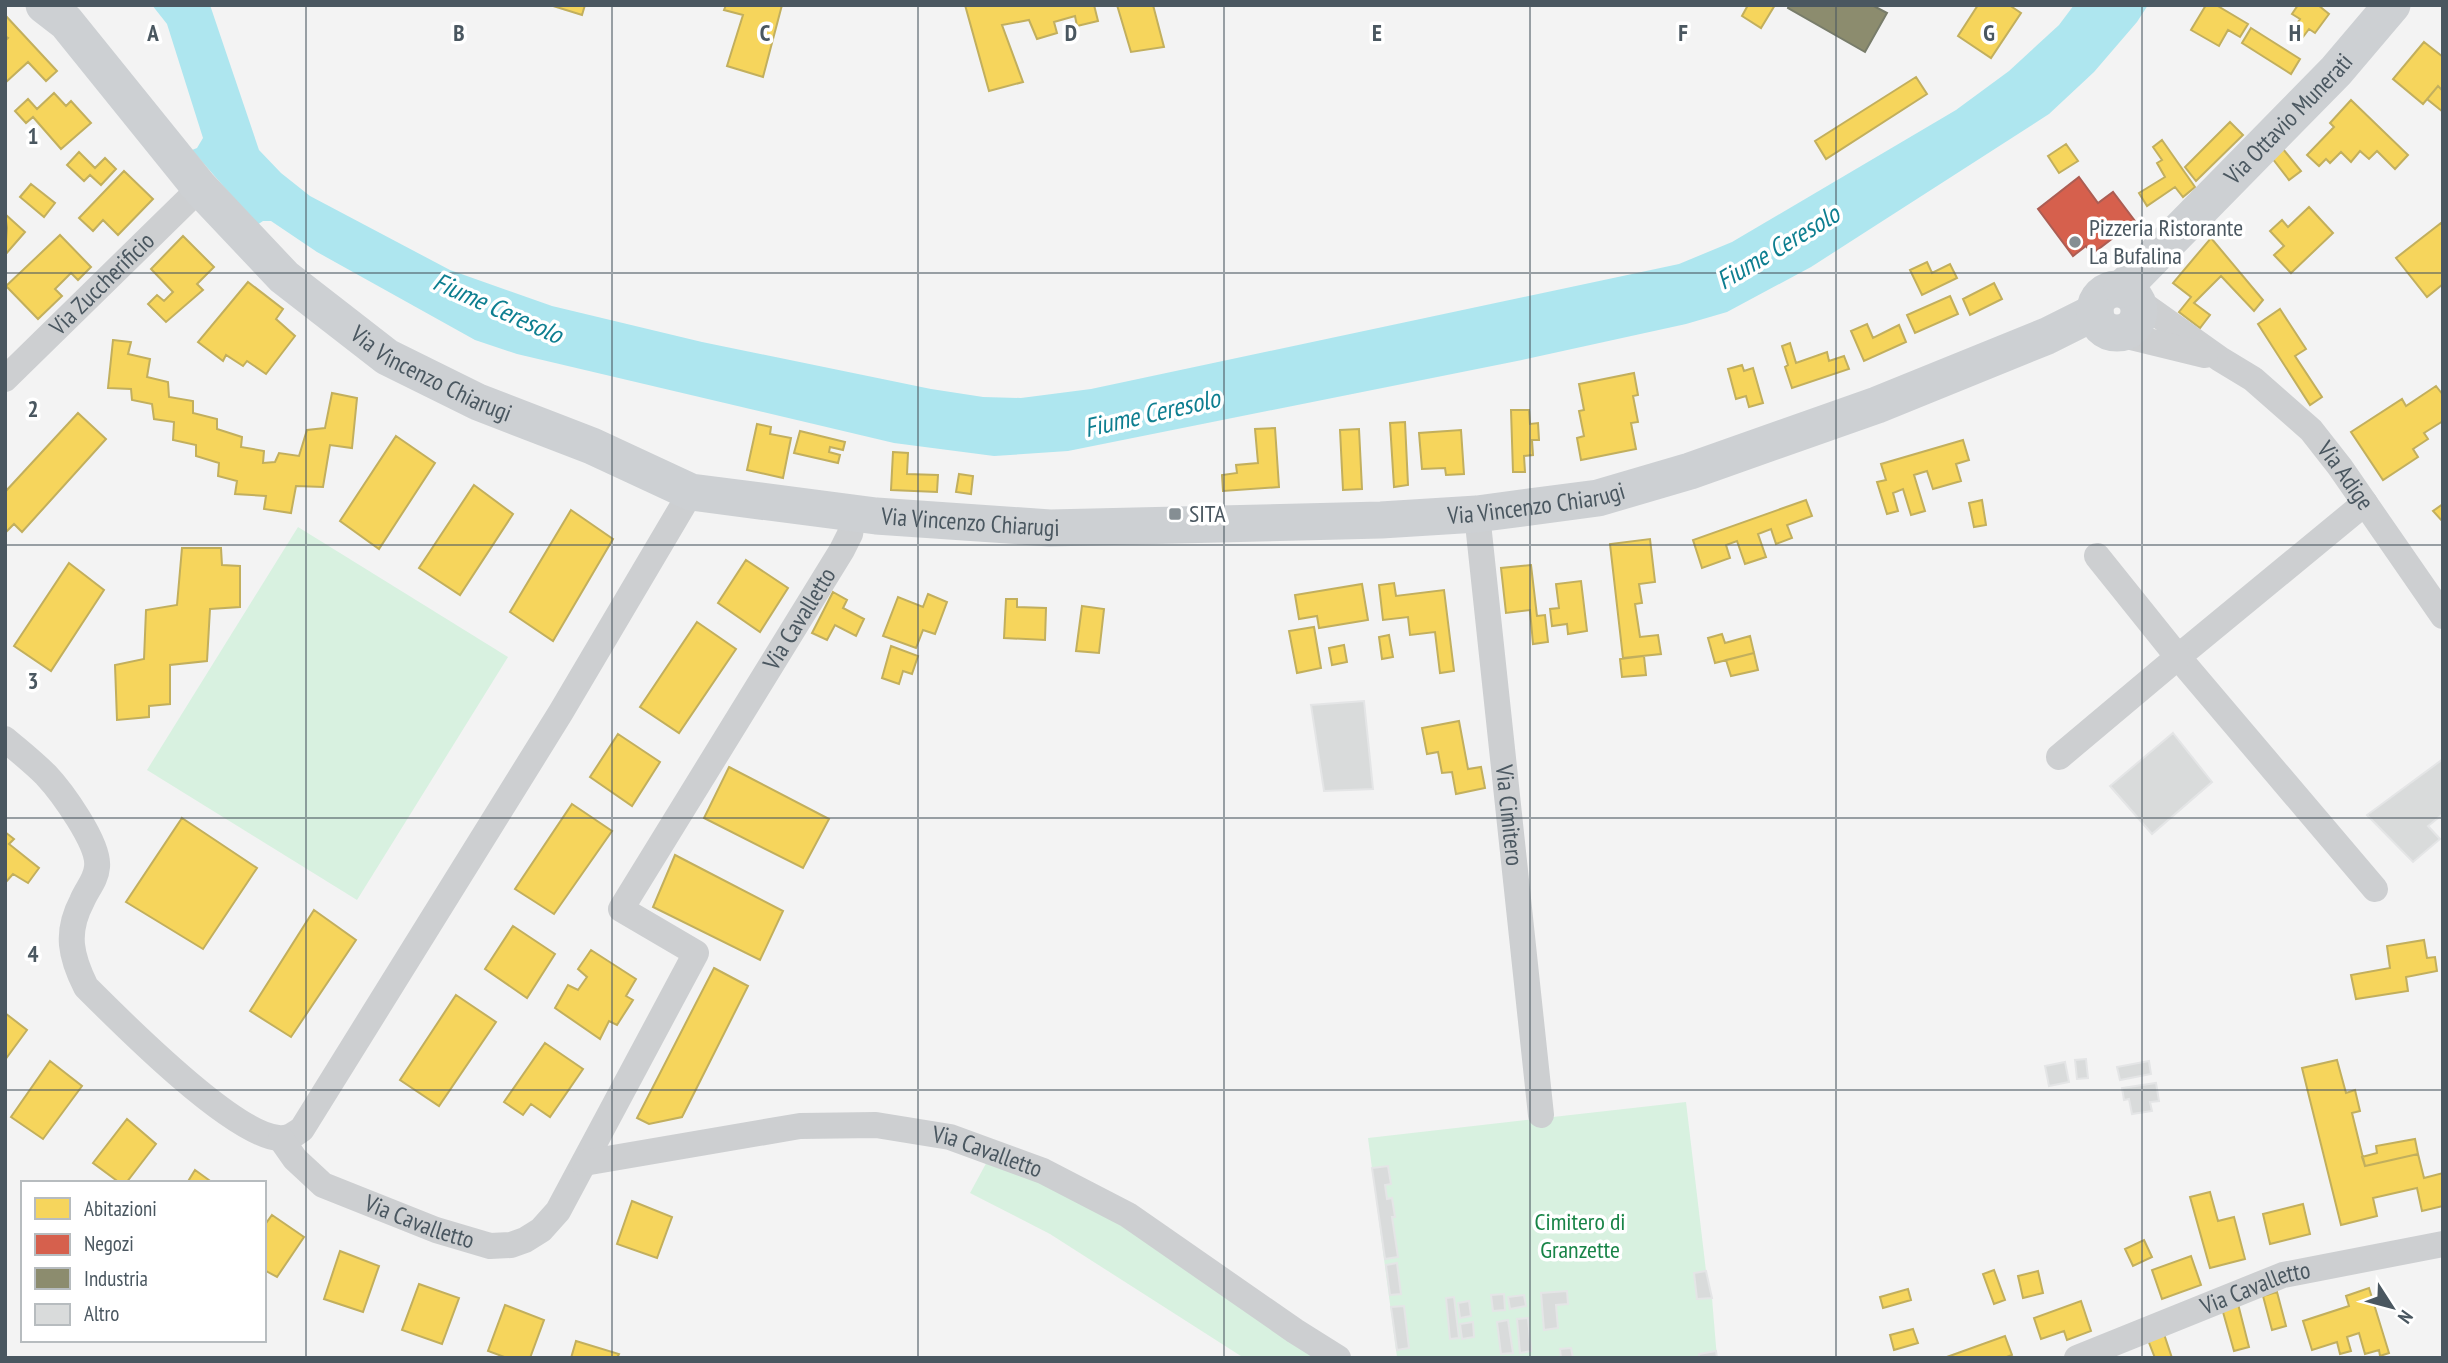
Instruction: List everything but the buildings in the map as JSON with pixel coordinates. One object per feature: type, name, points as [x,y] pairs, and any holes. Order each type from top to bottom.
[{"type":"street","name":"Via Vincenzo Chiarugi","points":[[44,5],[66,22],[200,188],[284,277],[387,357],[478,402],[592,446],[691,492],[854,513],[1050,528],[1381,520],[1477,514],[1598,498],[1690,471],[1877,405],[2047,336],[2115,313]]},
{"type":"street","name":"Via Ottavio Munerati","points":[[2115,313],[2140,283],[2151,258],[2336,71],[2392,5]]},
{"type":"street","name":"Via Zuccherificio","points":[[5,379],[200,188]]},
{"type":"street","name":"Via Adige","points":[[2115,313],[2220,359]]},
{"type":"street","name":"Via Adige","points":[[2115,313],[2220,359],[2253,379],[2311,430],[2365,502],[2443,617]]},
{"type":"street","points":[[5,739],[47,775],[95,848],[98,865],[94,881],[75,914],[72,930],[75,965],[86,987],[202,1095],[265,1135],[281,1139],[291,1137],[302,1129],[561,712],[691,492]]},
{"type":"street","points":[[2059,757],[2365,502]]},
{"type":"street","name":"Via Cavalletto","points":[[281,1139],[295,1159],[323,1185],[436,1230],[490,1246],[525,1240],[541,1230],[558,1211],[696,953],[621,909],[842,550],[850,534],[854,513]]},
{"type":"street","name":"Via Cimitero","points":[[1477,514],[1541,1115]]},
{"type":"street","points":[[2097,556],[2178,657],[2375,889]]},
{"type":"street","name":"Via Cavalletto","points":[[584,1163],[800,1126],[876,1125],[950,1137],[1043,1171],[1128,1215],[1338,1358]]},
{"type":"street","name":"Via Cavalletto","points":[[2077,1358],[2283,1275],[2443,1244]]},
{"type":"green space","points":[[298,527],[508,657],[357,900],[147,770]]},
{"type":"green space","name":"Cimitero di Granzette","points":[[1686,1102],[1706,1271],[1712,1298],[1717,1358],[1397,1357],[1368,1138]]},
{"type":"green space","points":[[989,1158],[1067,1189],[1343,1358],[1244,1358],[1050,1234],[970,1193]]},
{"type":"water","name":"Fiume Ceresolo","points":[[152,5],[210,5],[259,150],[281,173],[310,196],[450,270],[552,306],[702,342],[931,389],[983,397],[1021,398],[1091,389],[1679,264],[1732,242],[1956,110],[2009,71],[2059,25],[2074,5],[2148,5],[2137,22],[2094,72],[2049,114],[1811,267],[1727,312],[1686,324],[1522,360],[1068,451],[994,456],[894,443],[517,354],[475,340],[317,252],[271,221],[263,221],[257,225],[192,150],[197,148],[203,138],[167,24]]},
{"type":"place","name":"Pizzeria Ristorante La Bufalina","points":[[2075,242]]},
{"type":"place","name":"SITA","points":[[1175,514]]}]
